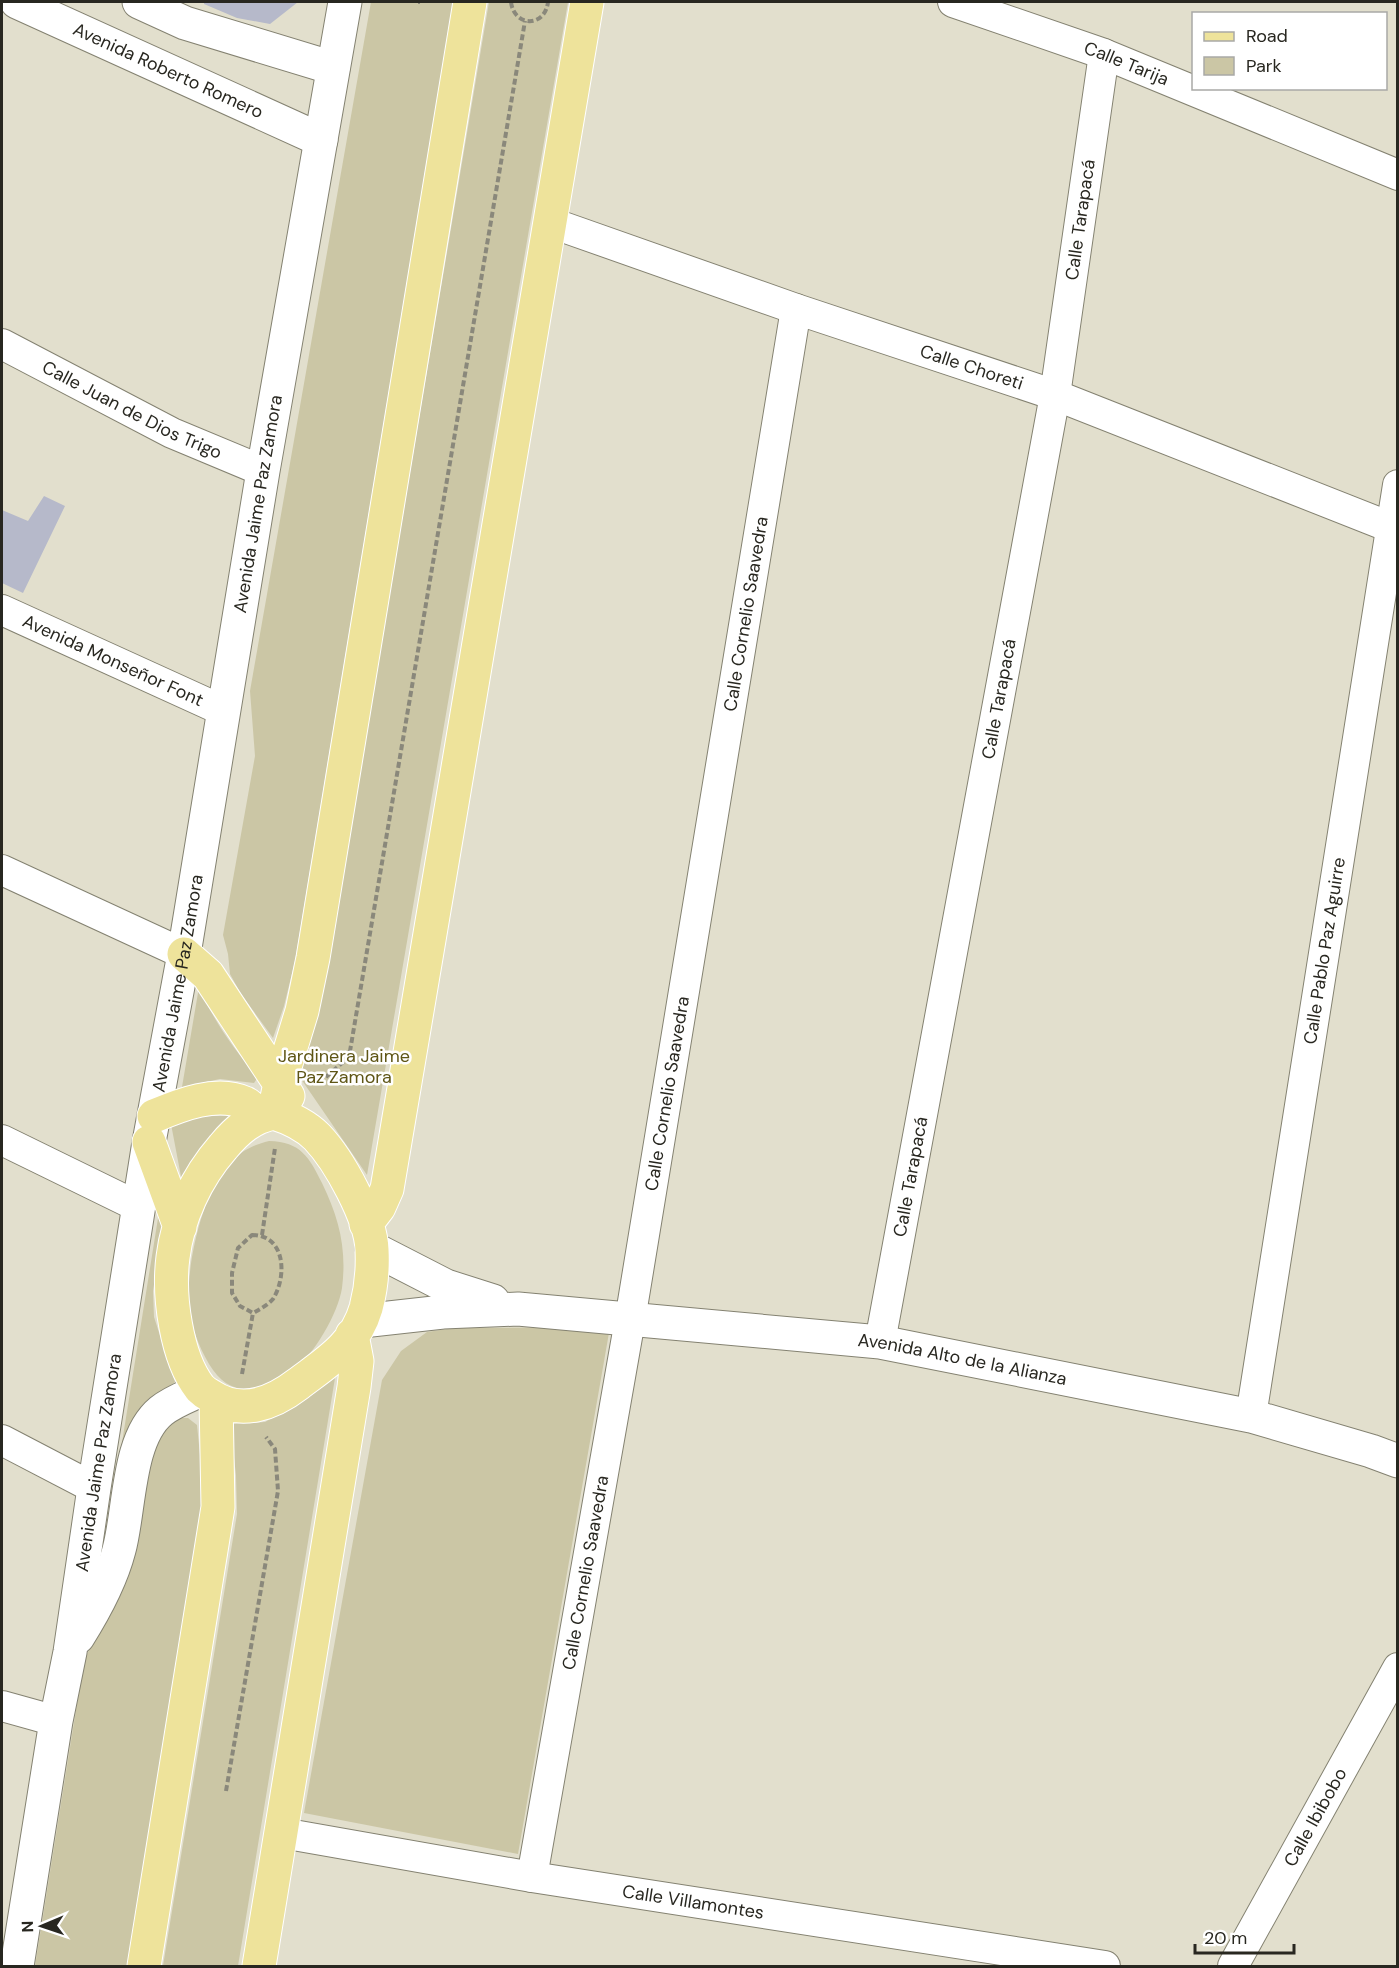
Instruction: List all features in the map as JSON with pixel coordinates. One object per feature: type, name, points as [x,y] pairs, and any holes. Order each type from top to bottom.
[{"type":"main road","points":[[279,1116],[313,958],[470,2]]},
{"type":"main road","points":[[369,1236],[387,1189],[587,2]]},
{"type":"main road","points":[[184,954],[208,975],[279,1116]]},
{"type":"main road","points":[[180,1227],[151,1129],[185,1103],[220,1098],[247,1103],[279,1116],[318,1138],[337,1163],[356,1198],[369,1236],[371,1289],[357,1328],[340,1353],[290,1391],[263,1404],[248,1407],[230,1406],[208,1394],[188,1368],[173,1314],[171,1285],[173,1256],[180,1227],[198,1182],[211,1160],[234,1135],[279,1116]]},
{"type":"main road","points":[[259,1966],[354,1387],[357,1328]]},
{"type":"main road","points":[[144,1966],[218,1507],[208,1394]]},
{"type":"street","name":"Avenida Roberto Romero","points":[[17,2],[321,140]]},
{"type":"street","points":[[139,2],[185,23],[333,68]]},
{"type":"street","name":"Avenida Jaime Paz Zamora","points":[[17,1966],[56,1721],[70,1652],[151,1129],[184,954],[263,471],[345,2]]},
{"type":"street","name":"Calle Tarija","points":[[953,2],[1104,54],[1398,175]]},
{"type":"street","name":"Calle Tarapacá","points":[[879,1342],[1055,395],[1104,54]]},
{"type":"street","name":"Calle Choreti","points":[[549,222],[796,309],[1055,395],[1390,527]]},
{"type":"street","name":"Calle Cornelio Saavedra","points":[[532,1877],[630,1320],[796,309]]},
{"type":"street","name":"Calle Juan de Dios Trigo","points":[[2,344],[172,433],[263,471]]},
{"type":"street","name":"Calle Pablo Paz Aguirre","points":[[1251,1416],[1398,485]]},
{"type":"street","name":"Avenida Monseñor Font","points":[[2,610],[224,711]]},
{"type":"street","points":[[2,870],[184,954]]},
{"type":"street","points":[[2,1140],[139,1207]]},
{"type":"street","name":"Avenida Alto de la Alianza","points":[[369,1236],[446,1286],[518,1309]]},
{"type":"street","name":"Avenida Alto de la Alianza","points":[[357,1328],[442,1312],[518,1309],[879,1342],[1251,1416],[1398,1461]]},
{"type":"street","points":[[70,1652],[99,1604],[119,1550],[134,1464],[142,1436],[160,1412],[208,1394]]},
{"type":"street","points":[[2,1440],[94,1488]]},
{"type":"street","name":"Calle Ibibobo","points":[[1233,1966],[1398,1668]]},
{"type":"street","points":[[2,1706],[56,1721]]},
{"type":"street","name":"Calle Villamontes","points":[[282,1833],[532,1877],[1105,1966]]},
{"type":"path","points":[[511,2],[514,14],[525,21],[542,16],[546,12],[548,2]]},
{"type":"path","points":[[317,1084],[349,1057],[525,21]]},
{"type":"path","points":[[262,1235],[279,1116]]},
{"type":"path","points":[[242,1377],[253,1313],[272,1300],[281,1281],[281,1257],[272,1242],[262,1235],[252,1234],[238,1248],[232,1273],[232,1293],[240,1306],[253,1313]]},
{"type":"path","points":[[226,1791],[278,1491],[275,1449],[261,1431]]},
{"type":"green space","name":"Jardinera Jaime Paz Zamora","points":[[371,2],[453,2],[295,961],[273,1038],[241,994],[230,974],[223,935],[255,756],[250,691]]},
{"type":"green space","name":"Jardinera Jaime Paz Zamora","points":[[489,2],[568,2],[367,1175],[299,1076],[333,931]]},
{"type":"green space","name":"Jardinera Jaime Paz Zamora","points":[[199,987],[225,1035],[258,1077],[254,1083],[220,1079],[182,1087]]},
{"type":"green space","name":"Jardinera Jaime Paz Zamora","points":[[232,1115],[183,1187],[171,1124],[195,1117]]},
{"type":"green space","name":"Jardinera Jaime Paz Zamora","points":[[269,1141],[289,1144],[303,1153],[322,1183],[340,1234],[343,1260],[342,1288],[336,1310],[317,1344],[302,1363],[278,1379],[248,1389],[231,1386],[223,1381],[209,1364],[198,1342],[189,1304],[190,1270],[203,1212],[218,1179],[227,1166],[241,1153]]},
{"type":"green space","points":[[159,1212],[164,1221],[153,1291],[154,1317],[175,1382],[161,1393],[107,1536]]},
{"type":"green space","points":[[610,1327],[518,1854],[304,1813],[382,1380],[401,1351],[427,1332],[454,1328]]},
{"type":"green space","points":[[335,1378],[238,1966],[163,1966],[237,1514],[236,1475],[230,1424],[265,1422],[302,1401]]},
{"type":"green space","points":[[179,1418],[188,1418],[197,1425],[204,1495],[196,1567],[128,1966],[35,1966],[84,1660],[129,1571],[150,1447],[160,1431]]},
{"type":"building","points":[[204,2],[298,2],[270,24],[237,18]]},
{"type":"building","points":[[44,496],[65,506],[23,593],[2,583],[2,510],[28,521]]}]
